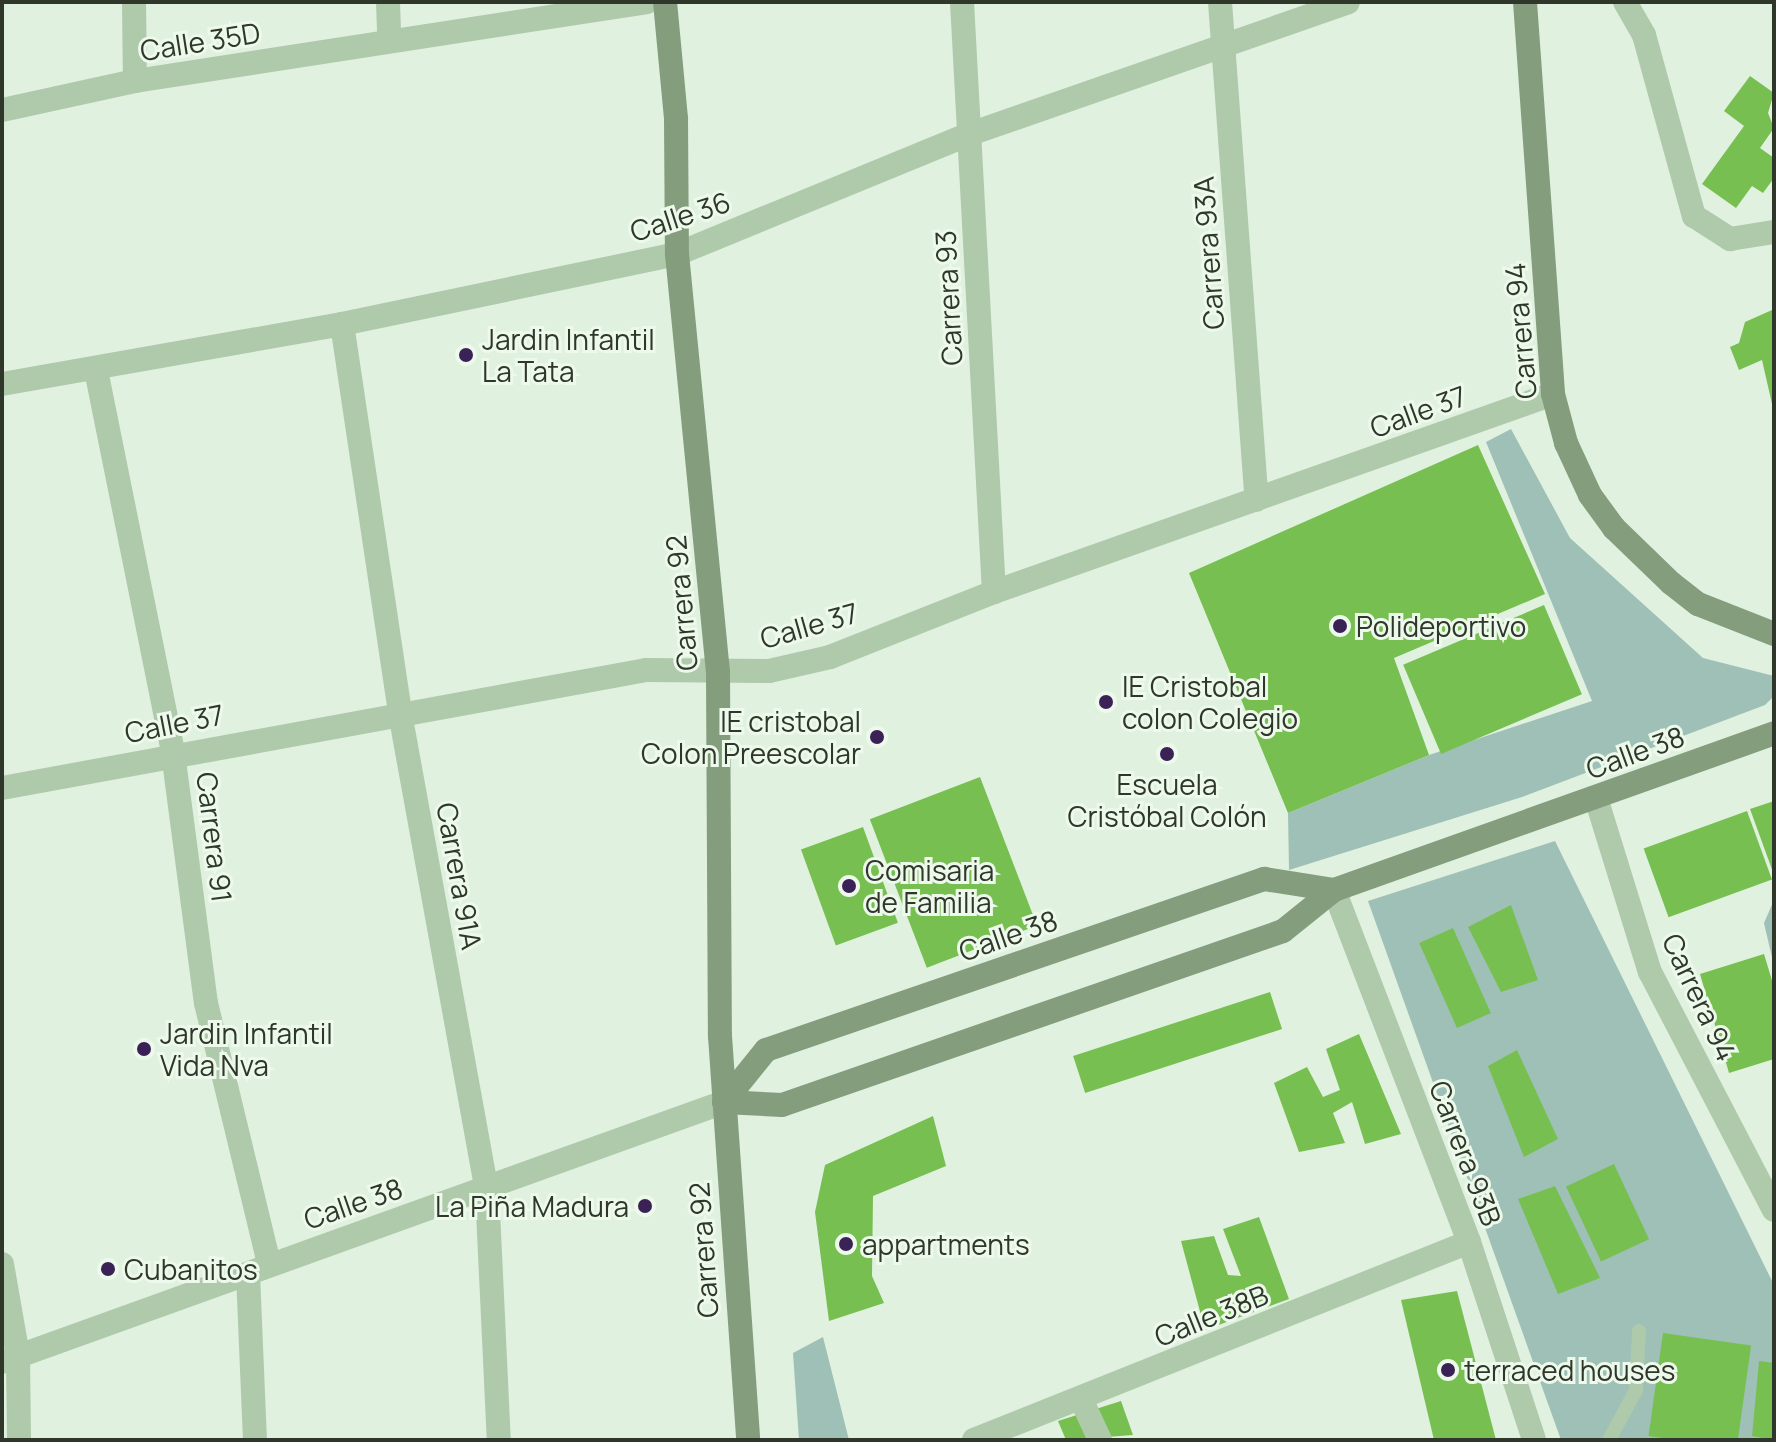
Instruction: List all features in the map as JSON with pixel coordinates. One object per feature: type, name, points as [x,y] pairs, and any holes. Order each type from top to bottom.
[{"type":"street","points":[[134,2],[135,81]]},
{"type":"street","points":[[388,2],[389,40]]},
{"type":"street","name":"Calle 35D","points":[[2,110],[135,81],[647,2]]},
{"type":"street","name":"Carrera 92","points":[[665,2],[676,119],[677,254],[718,672],[724,1102],[748,1440]]},
{"type":"street","name":"Carrera 93","points":[[962,2],[994,592]]},
{"type":"street","name":"Carrera 93A","points":[[1220,2],[1257,500]]},
{"type":"street","name":"Calle 36","points":[[2,384],[96,370],[342,324],[677,254],[970,134],[1348,2]]},
{"type":"street","name":"Carrera 94","points":[[1525,2],[1553,394],[1566,443],[1590,495],[1614,528],[1698,604],[1773,633]]},
{"type":"street","points":[[1625,2],[1644,35],[1694,216],[1730,239],[1774,232]]},
{"type":"street","name":"Carrera 91A","points":[[342,324],[400,713],[487,1190],[499,1440]]},
{"type":"street","name":"Carrera 91","points":[[96,370],[173,753],[206,1003],[259,1269],[255,1440]]},
{"type":"street","name":"Calle 37","points":[[2,788],[173,753],[646,670],[769,671],[830,657],[994,592],[1553,394]]},
{"type":"street","name":"Calle 38","points":[[10,1359],[487,1190],[724,1102],[782,1105],[1283,931],[1334,890],[1774,733]]},
{"type":"street","name":"Carrera 94","points":[[1596,798],[1650,972],[1774,1210]]},
{"type":"street","name":"Calle 38","points":[[724,1102],[766,1050],[1264,879],[1334,890]]},
{"type":"street","name":"Carrera 93B","points":[[1334,890],[1469,1242],[1534,1440]]},
{"type":"street","name":"Calle 38B","points":[[974,1440],[1469,1242]]},
{"type":"street","points":[[2,1264],[19,1440]]},
{"type":"street","points":[[1081,1399],[1100,1440]]},
{"type":"lane","points":[[1609,1440],[1636,1390],[1639,1331]]},
{"type":"shaded area","points":[[1511,429],[1570,538],[1703,658],[1774,676],[1774,696],[1765,705],[1522,797],[1289,870],[1288,813],[1429,755],[1592,701],[1486,442]]},
{"type":"shaded area","points":[[1555,841],[1774,1285],[1774,1440],[1561,1440],[1368,901]]},
{"type":"shaded area","points":[[1774,900],[1774,966],[1764,923]]},
{"type":"shaded area","points":[[823,1337],[849,1440],[799,1440],[793,1353]]},
{"type":"building","points":[[1750,76],[1774,93],[1768,113],[1774,128],[1760,148],[1774,158],[1774,178],[1763,193],[1752,186],[1736,208],[1702,184],[1744,126],[1724,111]]},
{"type":"building","points":[[1772,310],[1774,404],[1762,360],[1739,370],[1730,347],[1739,343],[1745,322]]},
{"type":"building","name":"Polideportivo","points":[[1478,445],[1545,594],[1394,658],[1429,755],[1288,813],[1189,573]]},
{"type":"building","points":[[1544,605],[1582,694],[1441,754],[1403,665]]},
{"type":"building","points":[[980,777],[1037,925],[927,968],[870,819]]},
{"type":"building","points":[[1774,801],[1774,875],[1750,809]]},
{"type":"building","points":[[1747,811],[1772,880],[1669,917],[1644,849]]},
{"type":"building","name":"Comisaria de Familia","points":[[863,827],[898,923],[836,945],[801,850]]},
{"type":"building","points":[[1511,905],[1538,980],[1501,992],[1468,927]]},
{"type":"building","points":[[1453,928],[1491,1013],[1457,1028],[1419,943]]},
{"type":"building","points":[[1764,954],[1774,987],[1774,1059],[1729,1073],[1700,974]]},
{"type":"building","points":[[1270,992],[1282,1029],[1085,1093],[1073,1056]]},
{"type":"building","points":[[1359,1034],[1401,1134],[1365,1144],[1352,1102],[1333,1113],[1345,1143],[1299,1152],[1274,1083],[1307,1067],[1323,1097],[1340,1090],[1326,1049]]},
{"type":"building","points":[[1517,1050],[1558,1139],[1524,1157],[1488,1066]]},
{"type":"building","name":"appartments","points":[[933,1116],[946,1166],[873,1196],[872,1276],[884,1303],[829,1321],[815,1212],[825,1165]]},
{"type":"building","points":[[1614,1164],[1649,1239],[1601,1262],[1566,1186]]},
{"type":"building","points":[[1555,1186],[1600,1278],[1558,1294],[1518,1199]]},
{"type":"building","points":[[1259,1217],[1289,1299],[1205,1330],[1181,1241],[1214,1236],[1228,1275],[1241,1276],[1223,1229]]},
{"type":"building","name":"terraced houses","points":[[1457,1291],[1496,1440],[1434,1440],[1401,1300]]},
{"type":"building","points":[[1663,1333],[1751,1345],[1738,1440],[1677,1440],[1649,1436]]},
{"type":"building","points":[[1759,1361],[1774,1363],[1774,1440],[1752,1436]]},
{"type":"building","points":[[1121,1401],[1133,1435],[1066,1440],[1058,1421]]},
{"type":"place","name":"Jardin Infantil La Tata","points":[[466,355]]},
{"type":"place","name":"Polideportivo","points":[[1340,626]]},
{"type":"place","name":"IE Cristobal colon Colegio","points":[[1106,702]]},
{"type":"place","name":"IE cristobal Colon Preescolar","points":[[877,737]]},
{"type":"place","name":"Escuela Cristóbal Colón","points":[[1167,754]]},
{"type":"place","name":"Comisaria de Familia","points":[[849,886]]},
{"type":"place","name":"Jardin Infantil Vida Nva","points":[[144,1049]]},
{"type":"place","name":"La Piña Madura","points":[[645,1206]]},
{"type":"place","name":"appartments","points":[[846,1244]]},
{"type":"place","name":"Cubanitos","points":[[108,1269]]},
{"type":"place","name":"terraced houses","points":[[1448,1370]]}]
